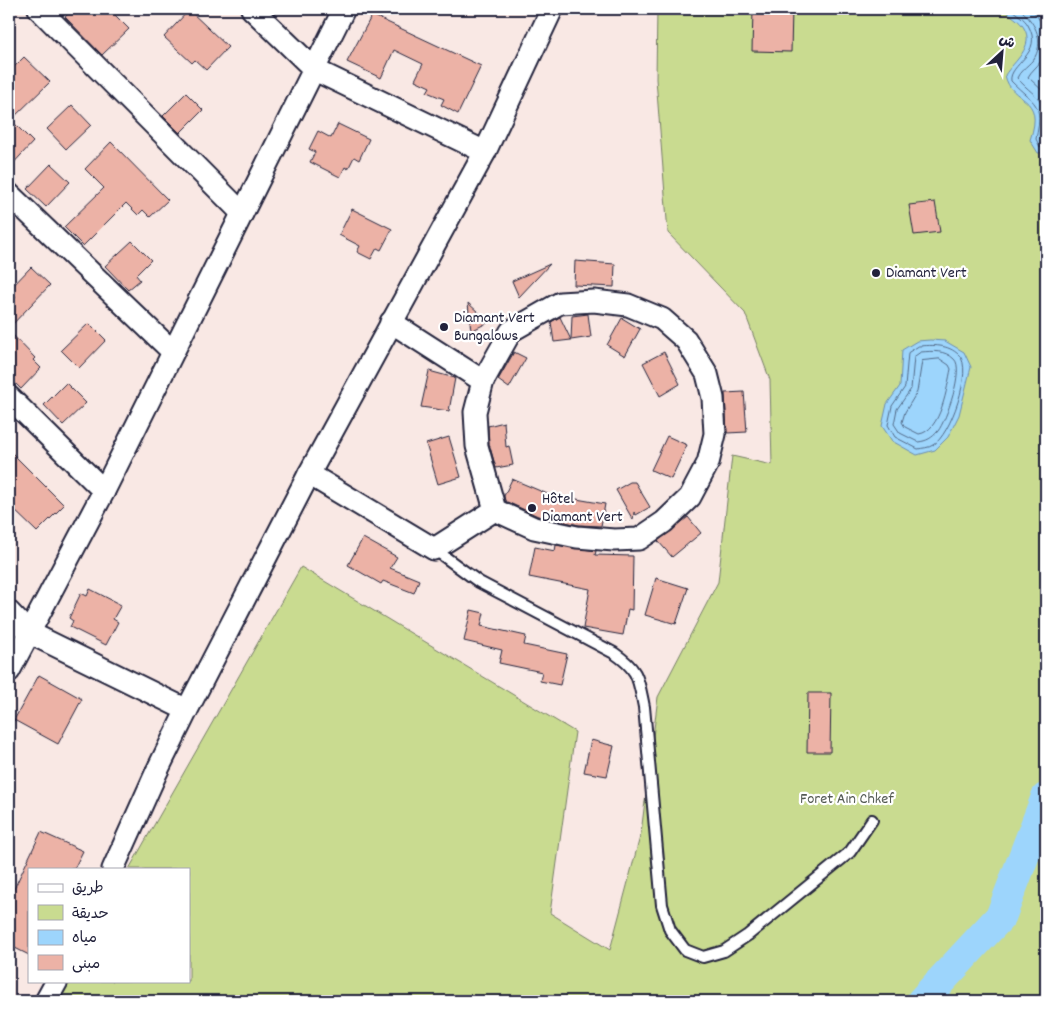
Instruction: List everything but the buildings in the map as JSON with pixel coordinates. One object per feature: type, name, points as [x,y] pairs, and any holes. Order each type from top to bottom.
[{"type":"street","points":[[39,9],[242,213]]},
{"type":"street","points":[[252,9],[315,70],[485,152]]},
{"type":"street","points":[[9,671],[28,632],[104,492],[344,9]]},
{"type":"street","points":[[113,868],[187,710],[309,474],[485,152],[552,9]]},
{"type":"street","points":[[9,194],[172,352]]},
{"type":"street","points":[[594,301],[628,305],[662,319],[686,340],[707,374],[713,398],[715,434],[708,463],[690,497],[664,522],[639,540],[577,537],[534,528],[495,510],[477,446],[475,412],[483,381],[511,331],[560,303],[594,301]]},
{"type":"street","points":[[392,322],[483,381]]},
{"type":"street","points":[[9,397],[104,492]]},
{"type":"street","points":[[309,474],[434,550],[495,510]]},
{"type":"street","points":[[9,612],[28,632],[187,710]]},
{"type":"street","points":[[46,1001],[56,982]]},
{"type":"lane","points":[[434,550],[479,582],[614,653],[631,664],[639,679],[644,707],[662,905],[670,930],[685,950],[703,957],[724,951],[748,935],[850,852],[872,820]]},
{"type":"green space","name":"Foret Ain Chkef","points":[[657,9],[1046,9],[1046,1001],[54,1001],[65,982],[190,982],[190,868],[130,868],[301,567],[575,732],[550,913],[610,950],[641,833],[658,697],[718,582],[732,456],[772,465],[770,380],[745,313],[668,233],[656,79]]},
{"type":"water","points":[[1004,9],[1046,9],[1046,152],[1038,153],[1030,140],[1034,125],[1034,114],[1026,101],[1008,84],[1005,75],[1025,48],[1027,35],[1022,25]]},
{"type":"water","points":[[917,341],[945,341],[964,352],[971,367],[959,415],[948,437],[935,450],[917,455],[892,441],[882,426],[887,404],[900,386],[902,350]]},
{"type":"waterway","points":[[922,1001],[1001,916],[1046,798]]},
{"type":"place","name":"Diamant Vert","points":[[876,273]]},
{"type":"place","name":"Diamant Vert Bungalows","points":[[444,327]]},
{"type":"place","name":"Hôtel Diamant Vert","points":[[532,508]]}]
